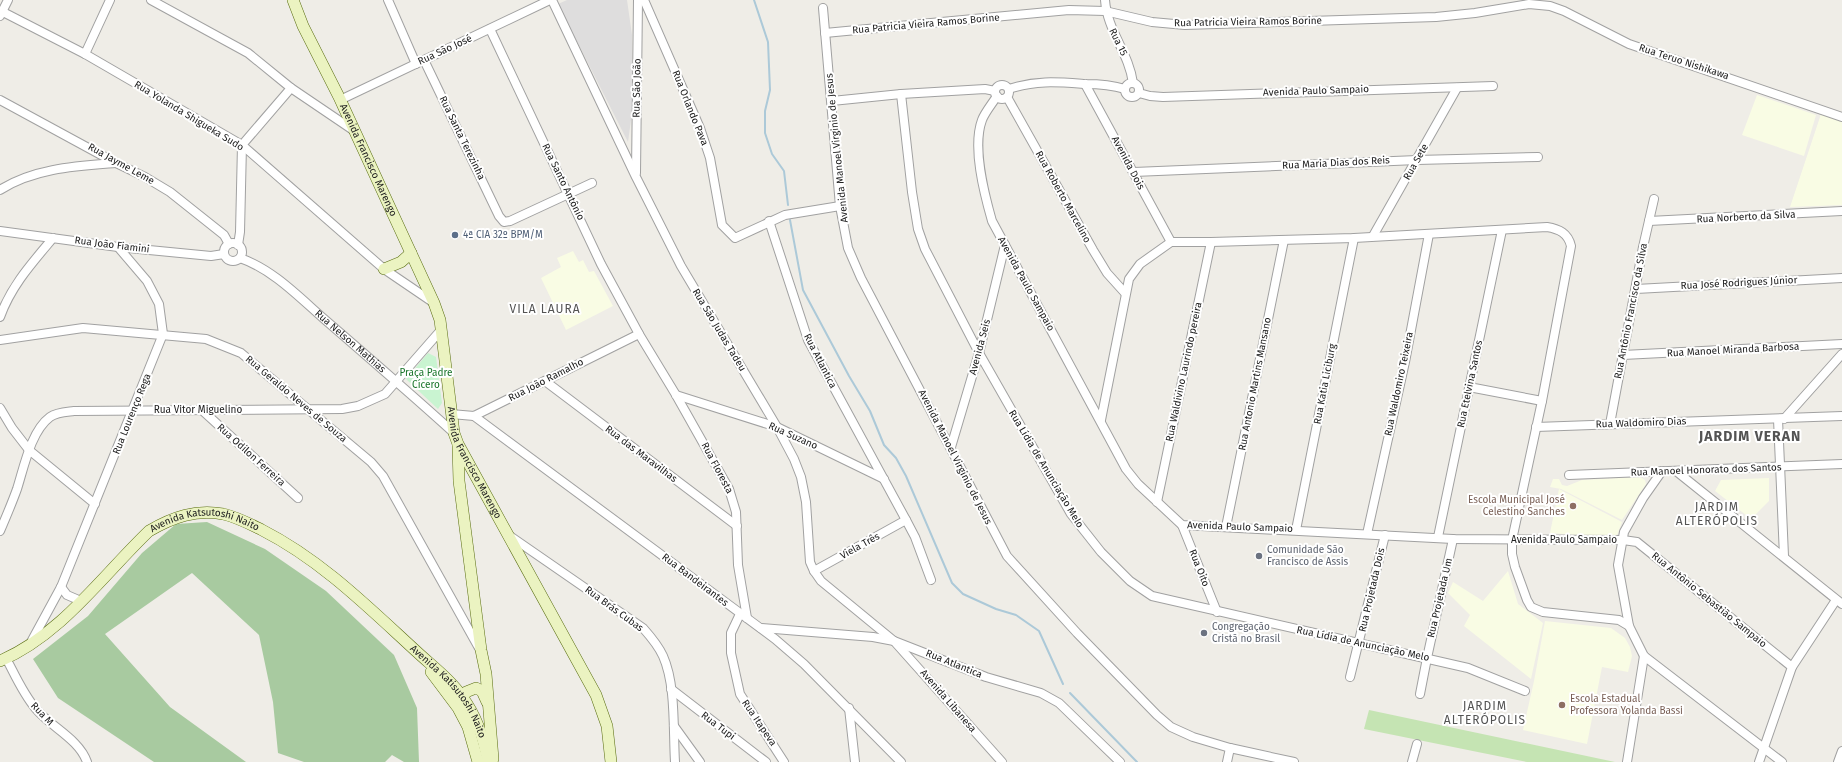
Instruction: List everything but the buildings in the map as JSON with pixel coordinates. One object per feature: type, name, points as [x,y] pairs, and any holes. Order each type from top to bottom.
[{"type":"main road","name":"Avenida Francisco Marengo","points":[[293,0],[434,304],[440,330],[451,414],[456,438],[596,695],[607,726],[611,762]]},
{"type":"main road","points":[[384,269],[401,262],[411,253]]},
{"type":"main road","points":[[456,438],[459,481],[482,656],[482,673],[476,688]]},
{"type":"main road","name":"Avenida Katsutoshi Naito","points":[[3,660],[28,647],[63,619],[149,531],[166,521],[182,515],[204,512],[224,514],[246,521],[279,538],[362,600],[417,652]]},
{"type":"main road","name":"Avenida Katisutoshi Naito","points":[[417,652],[463,696],[478,722],[488,762]]},
{"type":"main road","name":"Avenida Katisutoshi Naito","points":[[417,652],[458,708],[468,727],[478,762]]},
{"type":"main road","name":"Avenida Katisutoshi Naito","points":[[482,656],[489,710],[493,762]]},
{"type":"main road","points":[[458,708],[463,696],[469,690],[476,688]]},
{"type":"main road","points":[[476,688],[484,694],[489,710]]},
{"type":"street","points":[[1,14],[8,0]]},
{"type":"street","points":[[85,54],[110,0]]},
{"type":"street","points":[[151,0],[248,53],[291,88],[354,130]]},
{"type":"street","name":"Rua São José","points":[[340,100],[551,0]]},
{"type":"street","name":"Rua São Judas Tadeu","points":[[551,0],[636,177],[681,266],[778,427],[794,458],[801,477],[806,502],[810,562],[814,572]]},
{"type":"street","name":"Rua São João","points":[[636,177],[638,0]]},
{"type":"street","name":"Rua Orlando Pava","points":[[644,0],[700,128],[710,158],[722,225],[735,238],[769,221]]},
{"type":"street","name":"Rua 15","points":[[1105,0],[1105,11],[1109,23],[1129,64],[1133,83]]},
{"type":"street","points":[[391,1],[416,64]]},
{"type":"street","name":"Rua Patricia Vieira Ramos Borine","points":[[825,33],[1069,10],[1105,11],[1152,22],[1185,25],[1436,17],[1475,13],[1528,2]]},
{"type":"street","name":"Rua Teruo Nishikawa","points":[[1528,2],[1550,6],[1564,11],[1629,44],[1842,117]]},
{"type":"street","name":"Avenida Manoel Virginio de Jesus","points":[[823,8],[840,206],[848,248],[861,278],[1007,556],[1076,633],[1157,715],[1172,727],[1193,737],[1230,748],[1294,762]]},
{"type":"street","name":"Rua Yolanda Shigueka Sudo","points":[[1,14],[85,54],[242,145],[384,269],[434,304]]},
{"type":"street","name":"Rua Santo Antônio","points":[[490,29],[601,264],[639,334]]},
{"type":"street","name":"Rua Santa Terezinha","points":[[424,60],[499,216],[504,222],[510,221],[568,194]]},
{"type":"street","name":"Avenida Paulo Sampaio","points":[[832,101],[901,94],[985,89],[996,94],[1002,99],[1008,93],[1038,82],[1054,81],[1085,84],[1106,84],[1125,89],[1129,96],[1134,96],[1138,93],[1150,96],[1163,96],[1493,86]]},
{"type":"street","points":[[1125,89],[1128,84],[1133,83],[1137,85],[1138,93]]},
{"type":"street","name":"Avenida Dois","points":[[1085,84],[1171,242]]},
{"type":"street","name":"Avenida Paulo Sampaio","points":[[1008,93],[1005,85],[1000,85],[982,118],[978,134],[982,180],[987,205],[992,220],[1101,420],[1126,469],[1157,502],[1182,525],[1438,537],[1453,539],[1623,540]]},
{"type":"street","points":[[233,244],[242,249],[240,258],[232,261],[227,259],[224,254],[225,248],[233,244],[240,232],[242,145],[291,88]]},
{"type":"street","name":"Rua Sete","points":[[1373,236],[1457,88]]},
{"type":"street","name":"Rua Roberto Marcelino","points":[[1008,93],[1093,250],[1110,277],[1125,293]]},
{"type":"street","name":"Rua Lídia de Anunciação Melo","points":[[901,94],[912,192],[918,229],[925,249],[979,353],[1071,514],[1101,552],[1130,581],[1147,593],[1217,612],[1427,658],[1487,674],[1525,691]]},
{"type":"street","name":"Rua Jayme Leme","points":[[0,100],[116,163],[145,177],[170,192],[224,235],[233,244]]},
{"type":"street","name":"Rua Maria Dias dos Reis","points":[[1134,172],[1417,160],[1538,157]]},
{"type":"street","points":[[0,190],[24,178],[54,170],[116,163]]},
{"type":"street","points":[[568,194],[592,184]]},
{"type":"street","name":"Rua Antônio Francisco da Silva","points":[[1610,424],[1654,199]]},
{"type":"street","points":[[769,221],[785,215],[840,206]]},
{"type":"street","name":"Rua Norberto da Silva","points":[[1649,221],[1842,211]]},
{"type":"street","name":"Rua Atlantica","points":[[769,221],[808,340],[915,537],[931,580]]},
{"type":"street","points":[[1101,420],[1125,293],[1133,271],[1149,256],[1171,242],[1354,238],[1547,227],[1561,230],[1570,240],[1571,246],[1542,401],[1512,540],[1512,554],[1515,567],[1531,607],[1543,612],[1619,620],[1629,626]]},
{"type":"street","name":"Rua Etelvina Santos","points":[[1438,537],[1502,230]]},
{"type":"street","name":"Rua João Fiamini","points":[[0,231],[118,247],[211,256],[224,254]]},
{"type":"street","name":"Rua Waldomiro Teixeira","points":[[1368,534],[1405,362],[1429,234]]},
{"type":"street","points":[[0,317],[12,290],[21,276],[53,238]]},
{"type":"street","name":"Rua Katia Liciburg","points":[[1296,530],[1354,238]]},
{"type":"street","name":"Rua Antonio Martins Mansano","points":[[1226,527],[1284,240]]},
{"type":"street","name":"Rua Waldivino Laurindo pereira","points":[[1157,502],[1211,242]]},
{"type":"street","name":"Avenida Seis","points":[[951,448],[979,353],[1005,246]]},
{"type":"street","points":[[118,247],[147,281],[158,304],[163,334]]},
{"type":"street","name":"Rua Nelson Mathias","points":[[240,258],[252,262],[277,279],[397,381],[456,438]]},
{"type":"street","name":"Rua José Rodrigues Júnior","points":[[1636,289],[1842,278]]},
{"type":"street","name":"Rua Geraldo Neves de Souza","points":[[0,340],[83,328],[206,339],[241,353],[371,462],[383,476],[482,656]]},
{"type":"street","name":"Rua Vitor Miguelino","points":[[0,531],[17,490],[29,450],[39,430],[50,417],[62,412],[134,410],[203,411],[342,409],[358,406],[385,394],[440,330]]},
{"type":"street","name":"Rua Lourenço Rega","points":[[28,647],[61,587],[134,410],[163,334]]},
{"type":"street","name":"Rua João Ramalho","points":[[474,416],[639,334]]},
{"type":"street","name":"Rua Floresta","points":[[639,334],[676,395],[729,489],[734,501],[743,616]]},
{"type":"street","name":"Rua Manoel Miranda Barbosa","points":[[1623,355],[1842,344]]},
{"type":"street","points":[[1784,556],[1781,419],[1842,354]]},
{"type":"street","name":"Rua das Maravilhas","points":[[545,381],[737,526]]},
{"type":"street","points":[[1469,387],[1542,401]]},
{"type":"street","name":"Rua Suzano","points":[[676,395],[778,427],[884,479]]},
{"type":"street","points":[[0,408],[12,428],[29,450],[95,504]]},
{"type":"street","name":"Rua Odilon Ferreira","points":[[203,411],[298,498]]},
{"type":"street","points":[[451,414],[474,416]]},
{"type":"street","name":"Rua Bandeirantes","points":[[474,416],[761,628],[804,664],[901,762]]},
{"type":"street","name":"Rua Waldomiro Dias","points":[[1536,428],[1842,416]]},
{"type":"street","name":"Rua Manoel Honorato dos Santos","points":[[1569,475],[1842,464]]},
{"type":"street","points":[[1662,471],[1627,523],[1623,540],[1618,565],[1629,626],[1644,656],[1782,762]]},
{"type":"street","points":[[1676,471],[1784,556],[1839,602],[1792,667],[1759,762]]},
{"type":"street","name":"Viela Três","points":[[814,572],[906,520]]},
{"type":"street","name":"Rua Oito","points":[[1182,525],[1217,612]]},
{"type":"street","name":"Rua Projetada Dois","points":[[1350,677],[1385,535]]},
{"type":"street","name":"Rua Brás Cubas","points":[[509,536],[643,628],[652,638],[663,656],[668,672],[671,689],[675,762]]},
{"type":"street","name":"Rua Projetada Um","points":[[1420,694],[1453,539]]},
{"type":"street","name":"Rua Antônio Sebastião Sampaio","points":[[1623,540],[1637,542],[1792,667]]},
{"type":"street","points":[[814,572],[821,580],[894,641]]},
{"type":"street","points":[[61,587],[67,595],[80,601]]},
{"type":"street","name":"Rua Itapeva","points":[[743,616],[731,633],[731,652],[740,694],[784,762]]},
{"type":"street","name":"Rua Atlantica","points":[[761,628],[873,637],[894,641],[986,677],[1041,693],[1052,698],[1120,762]]},
{"type":"street","name":"Avenida Libanesa","points":[[894,641],[1002,762]]},
{"type":"street","points":[[1627,762],[1644,656]]},
{"type":"street","name":"Rua M","points":[[3,660],[36,710],[75,744],[82,752],[87,762]]},
{"type":"street","name":"Rua Tupi","points":[[671,689],[766,762]]},
{"type":"street","points":[[849,708],[855,762]]},
{"type":"street","points":[[673,725],[700,762]]},
{"type":"street","points":[[1412,762],[1417,744]]},
{"type":"street","points":[[1227,762],[1230,748]]},
{"type":"street","points":[[1838,762],[1842,751]]},
{"type":"shaded area","points":[[567,0],[627,0],[632,35],[632,113],[628,142],[558,4]]},
{"type":"shaded area","points":[[1757,95],[1816,115],[1804,156],[1742,135]]},
{"type":"shaded area","points":[[1821,114],[1842,121],[1842,205],[1790,207]]},
{"type":"shaded area","points":[[573,251],[579,262],[583,260],[589,272],[594,271],[613,306],[566,330],[541,278],[561,267],[557,258]]},
{"type":"shaded area","points":[[1640,477],[1645,480],[1646,484],[1622,520],[1561,489],[1550,487],[1553,479],[1559,479],[1562,485],[1567,486],[1582,480]]},
{"type":"shaded area","points":[[1769,478],[1769,501],[1751,519],[1715,491],[1721,480]]},
{"type":"shaded area","name":"Escola Municipal José Celestino Sanches","points":[[1559,489],[1622,522],[1616,538],[1550,533]]},
{"type":"shaded area","points":[[1508,571],[1518,604],[1543,623],[1531,679],[1464,626],[1470,615],[1448,593],[1453,582],[1483,601]]},
{"type":"shaded area","name":"Escola Estadual Professora Yolanda Bassi","points":[[1545,621],[1611,628],[1625,638],[1630,647],[1632,656],[1628,672],[1602,667],[1587,744],[1523,730]]},
{"type":"green space","name":"Praça Padre Cícero","points":[[428,353],[436,357],[442,403],[438,409],[406,379]]},
{"type":"green space","points":[[207,522],[265,549],[326,591],[394,655],[417,708],[419,762],[404,762],[392,755],[385,762],[304,762],[278,753],[273,702],[259,635],[192,573],[105,634],[170,707],[246,762],[154,762],[58,698],[33,659],[88,616],[142,553],[176,524]]},
{"type":"green space","points":[[1369,710],[1615,762],[1527,762],[1364,729]]},
{"type":"waterway","points":[[754,0],[768,42],[770,90],[765,111],[765,133],[772,154],[784,171],[788,205]]},
{"type":"waterway","points":[[790,220],[803,290],[849,376],[870,411],[884,445],[896,458],[906,476],[952,583],[963,594],[996,609],[1016,615],[1039,631],[1063,684]]},
{"type":"waterway","points":[[1070,693],[1137,762]]},
{"type":"place","name":"4ª CIA 32º BPM/M","points":[[455,235]]},
{"type":"place","name":"Escola Municipal José Celestino Sanches","points":[[1573,506]]},
{"type":"place","name":"Comunidade São Francisco de Assis","points":[[1259,556]]},
{"type":"place","name":"Congregação Cristã no Brasil","points":[[1204,633]]},
{"type":"place","name":"Escola Estadual Professora Yolanda Bassi","points":[[1562,705]]},
{"type":"district","name":"VILA LAURA","points":[[545,309]]},
{"type":"district","name":"JARDIM VERAN","points":[[1750,436]]},
{"type":"district","name":"JARDIM ALTERÓPOLIS","points":[[1717,514]]},
{"type":"district","name":"JARDIM ALTERÓPOLIS","points":[[1485,713]]}]
